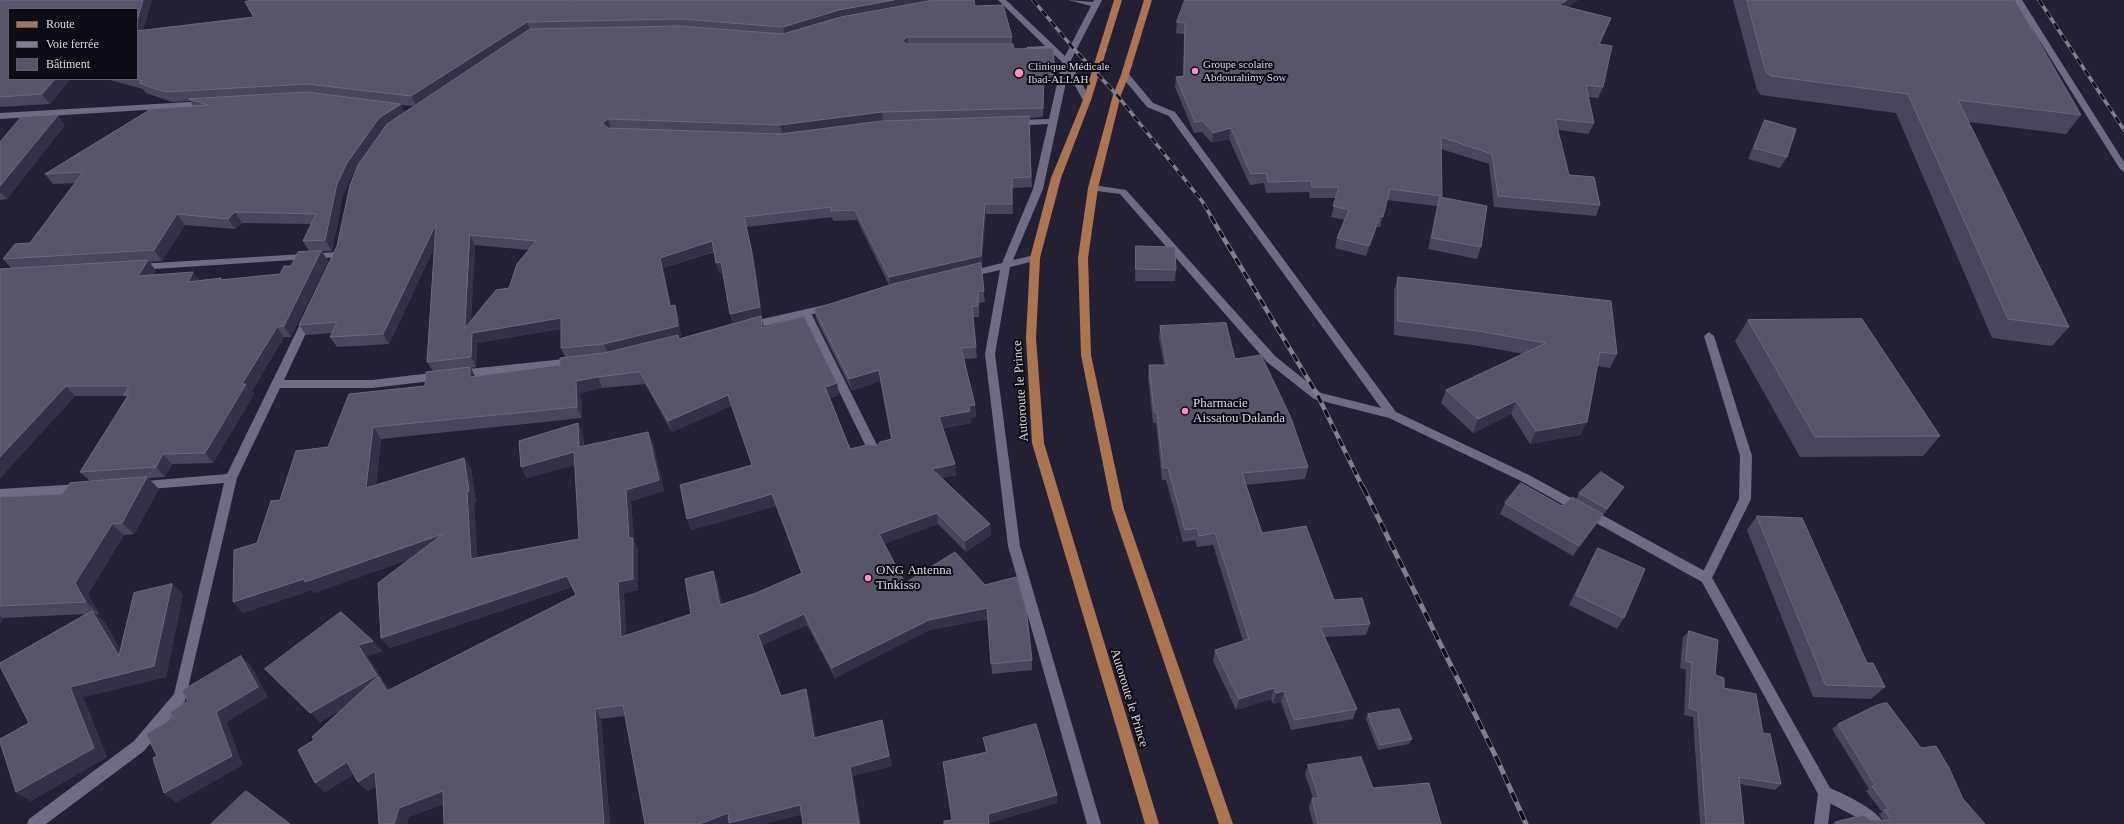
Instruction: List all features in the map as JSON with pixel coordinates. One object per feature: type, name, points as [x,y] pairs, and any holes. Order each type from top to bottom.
[{"type":"main road","name":"Autoroute le Prince","points":[[1118,0],[1087,100],[1056,178],[1035,258],[1031,338],[1038,443],[1152,824]]},
{"type":"main road","points":[[1148,0],[1125,75],[1117,95],[1093,188],[1083,258],[1086,355],[1118,509],[1226,824]]},
{"type":"street","points":[[1002,0],[1049,48],[1066,62],[1087,100]]},
{"type":"street","points":[[1072,0],[1097,3],[1066,62],[1038,188],[1006,265],[990,354],[1014,546],[1094,824]]},
{"type":"street","points":[[2018,0],[2124,169]]},
{"type":"street","points":[[1025,50],[1049,48]]},
{"type":"street","points":[[1125,75],[1150,105],[1172,114],[1392,415]]},
{"type":"street","points":[[0,116],[219,103]]},
{"type":"street","points":[[1006,123],[1052,122]]},
{"type":"street","points":[[1093,188],[1123,192],[1271,359],[1318,396],[1392,415],[1525,478],[1706,578],[1825,793],[1863,813],[1877,824]]},
{"type":"street","points":[[125,267],[338,251],[330,269]]},
{"type":"street","points":[[959,276],[1035,258]]},
{"type":"street","points":[[34,824],[139,746],[180,697],[231,478],[314,305]]},
{"type":"street","points":[[737,329],[836,306]]},
{"type":"street","points":[[806,313],[875,453]]},
{"type":"street","points":[[1706,578],[1745,499],[1746,456],[1709,336]]},
{"type":"street","points":[[277,384],[372,384],[584,361]]},
{"type":"street","points":[[128,486],[231,478]]},
{"type":"street","points":[[0,494],[88,488]]},
{"type":"street","points":[[1821,824],[1825,793]]},
{"type":"building","points":[[0,0],[143,0],[138,18],[138,8],[8,8],[8,80],[54,80],[42,94],[0,97]]},
{"type":"building","points":[[251,0],[894,0],[839,10],[783,27],[681,19],[527,22],[411,96],[307,84],[165,92],[139,83],[143,81],[138,80],[138,31],[254,17],[245,2]]},
{"type":"building","points":[[934,0],[974,0],[975,6],[1003,5],[1012,37],[907,37],[902,41],[907,44],[1013,44],[1014,49],[1053,48],[1055,74],[1044,75],[1043,108],[882,112],[780,125],[608,119],[602,123],[608,128],[780,134],[882,121],[1029,116],[1031,177],[1012,178],[1012,204],[985,204],[981,256],[889,277],[855,210],[831,211],[831,207],[744,217],[751,248],[760,307],[730,314],[721,262],[716,263],[712,241],[660,258],[670,306],[675,305],[678,326],[604,344],[561,348],[561,318],[472,333],[471,357],[427,362],[436,224],[383,334],[330,337],[337,322],[299,325],[337,246],[350,185],[358,165],[387,124],[530,29],[680,26],[783,34],[841,17]],"holes":[[[470,235],[536,241],[517,264],[509,288],[496,290],[465,328]]]},
{"type":"building","points":[[1185,0],[1567,0],[1559,5],[1611,18],[1599,44],[1612,46],[1603,87],[1586,85],[1594,123],[1555,119],[1569,175],[1594,177],[1600,205],[1498,196],[1492,154],[1441,137],[1442,196],[1390,189],[1383,217],[1380,216],[1369,246],[1337,238],[1349,210],[1333,206],[1339,187],[1312,187],[1311,181],[1268,182],[1266,173],[1251,174],[1231,128],[1213,133],[1203,121],[1195,122],[1176,77],[1184,76],[1185,23],[1177,22]]},
{"type":"building","points":[[1747,0],[2015,0],[2081,115],[1958,100],[2069,327],[2008,319],[1908,94],[1771,76],[1766,72]]},
{"type":"building","points":[[307,92],[401,104],[379,118],[347,163],[337,184],[325,240],[303,241],[316,214],[235,212],[228,219],[177,214],[154,250],[3,259],[15,244],[30,243],[83,172],[45,174],[151,109],[208,105],[189,99]]},
{"type":"building","points":[[58,115],[0,186],[0,142],[21,117]]},
{"type":"building","points":[[1765,120],[1796,129],[1787,157],[1754,148]]},
{"type":"building","points":[[1440,197],[1487,206],[1481,247],[1432,238]]},
{"type":"building","points":[[1136,246],[1175,247],[1176,270],[1136,269]]},
{"type":"building","points":[[321,251],[284,326],[277,327],[242,384],[246,384],[205,453],[163,454],[156,467],[80,472],[129,394],[124,395],[129,386],[66,386],[0,457],[0,269],[148,260],[138,276],[193,272],[188,282],[280,274],[284,266],[291,266],[298,252]]},
{"type":"building","points":[[981,263],[984,291],[978,291],[978,306],[972,306],[976,347],[961,348],[975,405],[969,406],[970,411],[939,417],[955,464],[932,469],[990,524],[965,541],[937,513],[879,534],[905,583],[955,552],[985,585],[1016,577],[1026,608],[1032,660],[991,664],[987,608],[929,620],[832,668],[804,614],[758,635],[781,696],[806,689],[814,738],[882,720],[889,756],[850,767],[859,824],[803,824],[800,805],[729,823],[728,813],[700,824],[645,824],[623,705],[595,709],[604,824],[444,824],[443,791],[399,808],[394,824],[379,824],[375,771],[358,782],[347,762],[315,783],[298,750],[314,740],[312,737],[378,676],[387,691],[576,595],[567,576],[381,638],[378,583],[443,534],[305,582],[304,579],[233,602],[234,550],[257,543],[271,501],[280,500],[296,451],[328,447],[349,394],[425,386],[426,372],[470,367],[470,377],[560,365],[560,358],[604,353],[678,335],[679,339],[761,316],[762,328],[804,316],[837,383],[825,387],[850,449],[867,445],[877,446],[880,442],[892,439],[879,370],[849,379],[814,309],[893,284]],"holes":[[[640,372],[668,421],[728,395],[752,465],[680,485],[687,519],[772,494],[802,573],[756,593],[720,605],[713,571],[685,579],[691,614],[621,637],[618,582],[633,579],[633,538],[629,538],[626,490],[659,480],[648,432],[579,447],[578,423],[519,441],[521,467],[574,452],[579,539],[471,559],[467,492],[469,491],[464,458],[366,488],[373,427],[577,407],[576,381]]]},
{"type":"building","points":[[1398,277],[1611,301],[1617,354],[1600,352],[1587,422],[1536,431],[1516,401],[1478,419],[1446,390],[1546,343],[1478,331],[1398,321]]},
{"type":"building","points":[[1862,319],[1940,436],[1815,437],[1748,320]]},
{"type":"building","points":[[1226,323],[1235,359],[1261,355],[1291,418],[1308,467],[1242,473],[1262,533],[1306,526],[1334,600],[1362,598],[1370,624],[1320,627],[1357,709],[1294,720],[1284,691],[1276,693],[1274,688],[1239,699],[1215,650],[1249,639],[1215,533],[1199,536],[1197,528],[1185,530],[1168,468],[1163,468],[1157,412],[1154,412],[1149,365],[1167,365],[1160,326]]},
{"type":"building","points":[[1601,472],[1624,487],[1607,509],[1579,493]]},
{"type":"building","points":[[147,477],[122,523],[112,524],[75,583],[86,602],[0,606],[0,497],[62,494],[70,483]]},
{"type":"building","points":[[1521,483],[1562,506],[1572,497],[1603,514],[1579,546],[1505,503]]},
{"type":"building","points":[[1757,516],[1802,518],[1867,663],[1873,663],[1885,687],[1826,685]]},
{"type":"building","points":[[1598,548],[1645,569],[1624,618],[1576,595]]},
{"type":"building","points":[[172,584],[154,666],[70,687],[94,748],[16,792],[0,739],[29,723],[0,666],[0,663],[92,611],[119,656],[134,593]]},
{"type":"building","points":[[341,612],[373,641],[358,645],[377,675],[310,713],[265,669]]},
{"type":"building","points":[[1689,631],[1718,640],[1715,675],[1724,678],[1724,688],[1756,694],[1763,733],[1770,734],[1781,784],[1739,777],[1744,824],[1706,824],[1698,711],[1689,708],[1692,663],[1686,661]]},
{"type":"building","points":[[241,656],[258,687],[216,712],[232,756],[164,793],[153,758],[157,756],[146,734],[173,718],[170,712],[188,701],[182,691]]},
{"type":"building","points":[[1887,703],[1921,748],[1936,746],[1949,768],[1963,799],[1985,824],[1836,824],[1835,822],[1863,815],[1872,821],[1891,820],[1884,810],[1889,809],[1872,786],[1875,785],[1838,724],[1877,705]]},
{"type":"building","points":[[1399,709],[1412,739],[1380,745],[1368,714]]},
{"type":"building","points":[[1036,724],[1057,795],[988,814],[989,824],[944,824],[944,821],[952,820],[943,762],[987,752],[983,738]]},
{"type":"building","points":[[1361,757],[1373,788],[1429,783],[1441,824],[1318,824],[1312,798],[1319,798],[1308,765]]},
{"type":"building","points":[[246,791],[290,824],[211,824]]},
{"type":"railway","points":[[1033,0],[1073,48],[1117,95],[1202,201],[1212,218]]},
{"type":"railway","points":[[2039,0],[2124,130]]},
{"type":"railway","points":[[1211,217],[1318,396],[1363,488]]},
{"type":"railway","points":[[1363,487],[1497,759],[1526,824]]},
{"type":"place","name":"Groupe scolaire Abdourahimy Sow","points":[[1195,71]]},
{"type":"place","name":"Clinique Médicale Ibad-ALLAH","points":[[1019,73]]},
{"type":"place","name":"Pharmacie Aissatou Dalanda","points":[[1185,411]]},
{"type":"place","name":"ONG Antenna Tinkisso","points":[[868,578]]}]
